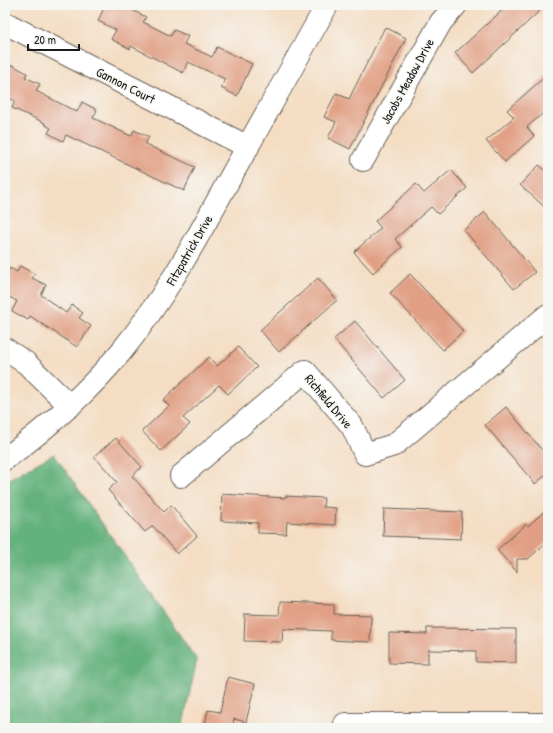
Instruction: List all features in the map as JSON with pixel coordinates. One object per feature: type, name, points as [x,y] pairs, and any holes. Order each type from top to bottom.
[{"type":"street","name":"Fitzpatrick Drive","points":[[5,459],[44,429],[96,381],[121,352],[167,290],[327,5]]},
{"type":"street","name":"Jacobs Meadow Drive","points":[[363,160],[441,22],[456,5]]},
{"type":"street","name":"Gannon Court","points":[[5,23],[248,147]]},
{"type":"street","name":"Richfield Drive","points":[[181,476],[305,371],[352,426],[365,454],[394,445],[548,315]]},
{"type":"street","points":[[5,350],[26,363],[70,406]]},
{"type":"street","points":[[344,728],[345,724],[548,724]]},
{"type":"green space","points":[[54,454],[197,660],[182,728],[5,728],[5,481]]},
{"type":"building","points":[[105,5],[122,5],[146,17],[143,22],[171,36],[174,30],[188,36],[184,44],[212,57],[217,47],[252,64],[237,96],[221,88],[225,79],[188,62],[183,73],[131,46],[130,49],[111,39],[116,30],[98,21]]},
{"type":"building","points":[[508,5],[546,5],[473,73],[455,53]]},
{"type":"building","points":[[385,27],[406,38],[350,149],[328,138],[336,122],[324,117],[336,93],[349,99]]},
{"type":"building","points":[[12,65],[27,73],[25,77],[40,84],[36,91],[77,112],[82,102],[97,110],[93,118],[131,136],[134,130],[149,137],[145,144],[195,167],[184,191],[66,135],[63,141],[48,133],[51,128],[44,124],[45,123],[12,108],[15,101],[5,96],[5,79]]},
{"type":"building","points":[[548,74],[548,109],[527,127],[534,136],[505,162],[486,141],[514,117],[507,110]]},
{"type":"building","points":[[539,165],[548,173],[548,210],[520,185]]},
{"type":"building","points":[[451,170],[467,188],[438,214],[431,207],[395,239],[402,247],[373,273],[354,252],[381,228],[375,221],[416,184],[424,193]]},
{"type":"building","points":[[485,212],[535,272],[514,289],[464,230]]},
{"type":"building","points":[[20,266],[35,274],[32,278],[46,285],[41,295],[66,313],[72,305],[83,313],[79,318],[91,326],[77,347],[30,316],[28,320],[12,311],[17,301],[5,295],[5,277],[10,268],[17,272]]},
{"type":"building","points":[[410,274],[463,331],[443,350],[390,293]]},
{"type":"building","points":[[318,278],[337,300],[279,352],[260,330]]},
{"type":"building","points":[[355,321],[405,380],[384,398],[334,339]]},
{"type":"building","points":[[238,347],[257,367],[228,394],[219,385],[183,418],[190,424],[161,451],[142,431],[169,406],[163,400],[209,357],[217,366]]},
{"type":"building","points":[[506,407],[548,457],[548,473],[535,484],[485,425]]},
{"type":"building","points":[[116,438],[142,467],[132,476],[164,512],[171,505],[197,536],[177,554],[153,526],[145,532],[108,490],[117,482],[94,456]]},
{"type":"building","points":[[222,494],[285,498],[285,496],[324,498],[323,507],[336,508],[335,525],[287,522],[286,534],[258,533],[258,523],[221,521]]},
{"type":"building","points":[[548,508],[548,541],[528,559],[517,559],[517,572],[497,550],[526,524],[528,526]]},
{"type":"building","points":[[384,509],[462,512],[461,539],[383,536]]},
{"type":"building","points":[[280,602],[334,604],[334,614],[371,615],[370,642],[331,640],[331,631],[283,629],[282,642],[244,641],[245,614],[279,615]]},
{"type":"building","points":[[427,628],[516,629],[516,663],[476,662],[476,651],[428,650],[428,664],[389,663],[389,633],[427,634]]},
{"type":"building","points":[[228,677],[255,684],[246,722],[234,719],[232,728],[204,728],[208,710],[220,712]]}]
